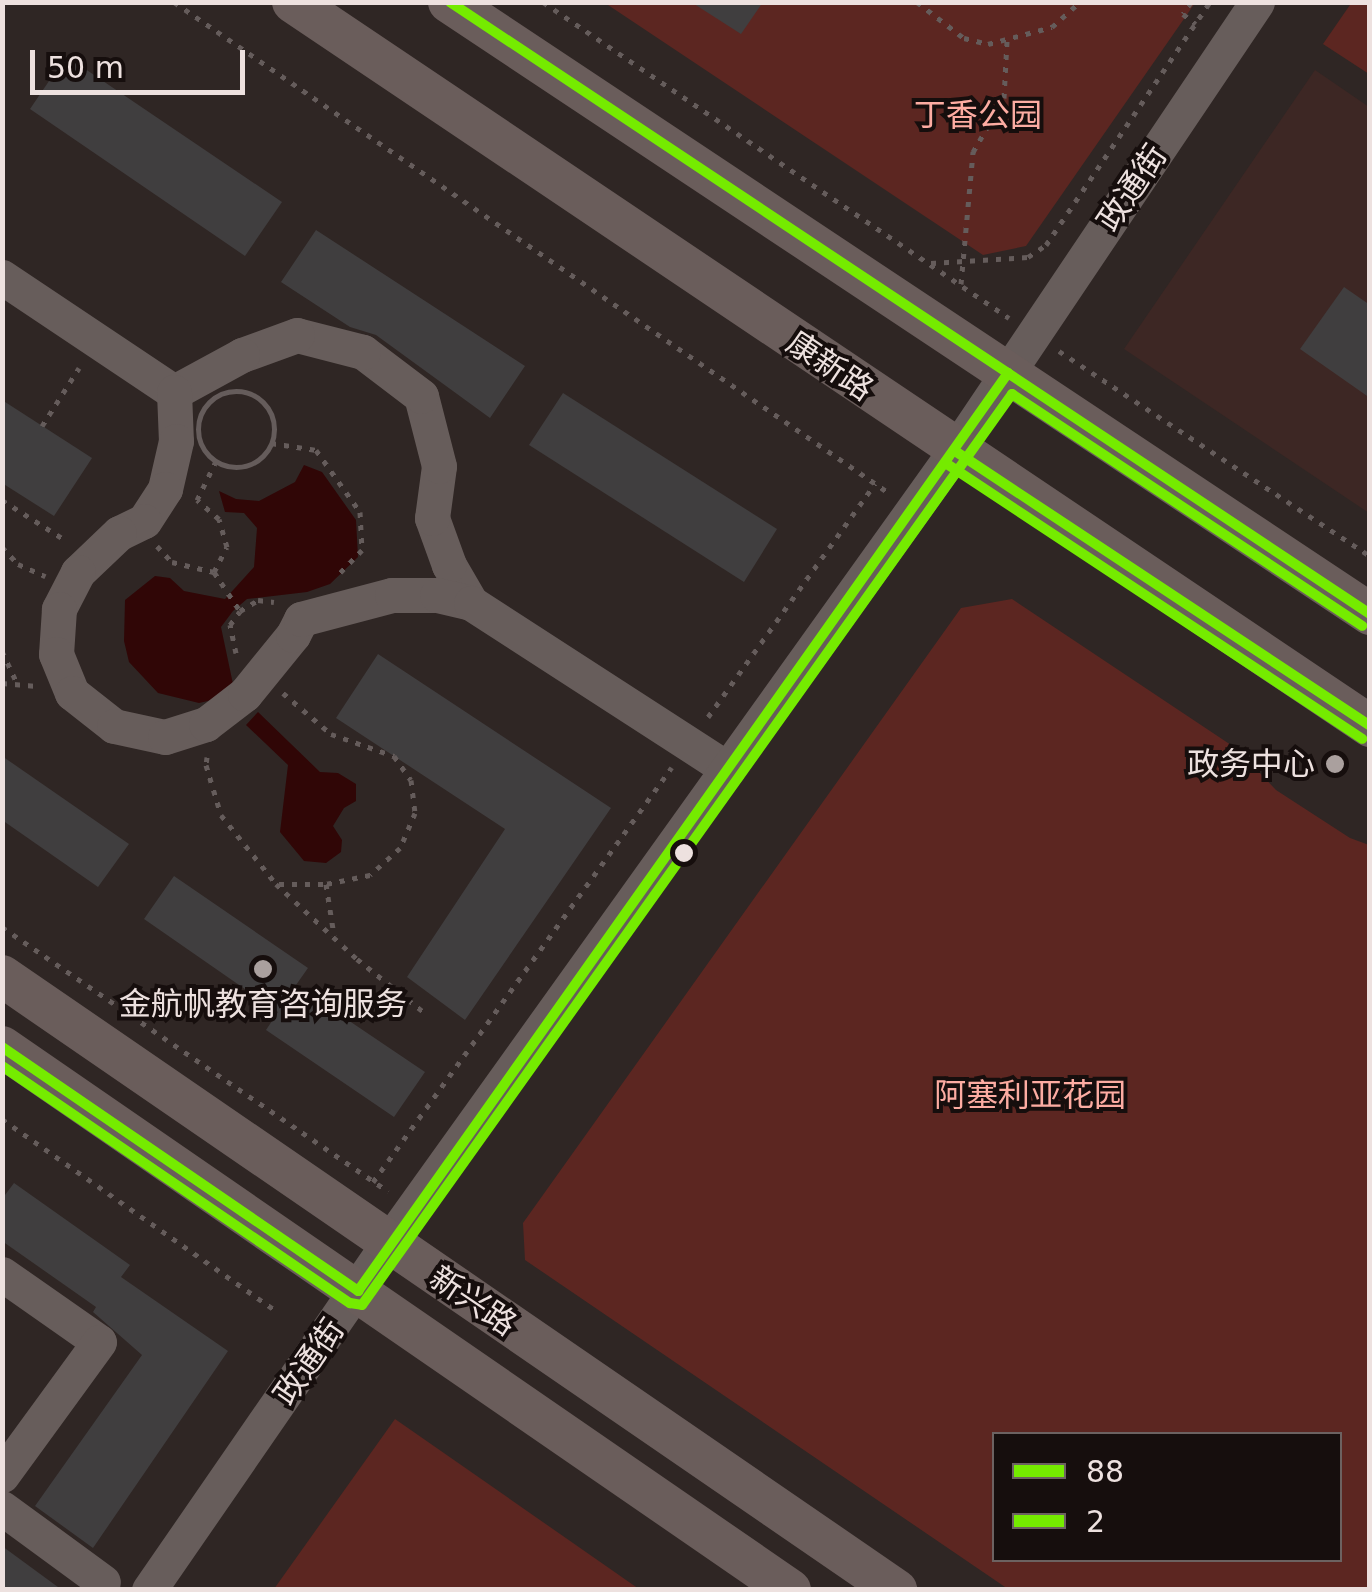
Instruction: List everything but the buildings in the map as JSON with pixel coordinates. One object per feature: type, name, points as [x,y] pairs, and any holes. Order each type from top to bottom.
[{"type":"main road","name":"康新路","points":[[293,2],[955,451],[1370,726]]},
{"type":"main road","points":[[449,2],[1370,614]]},
{"type":"main road","name":"新兴路","points":[[2,976],[896,1590]]},
{"type":"main road","name":"新兴路","points":[[2,1047],[790,1590]]},
{"type":"street","name":"政通街","points":[[149,1590],[388,1243],[955,451],[1257,2]]},
{"type":"street","points":[[2,278],[174,392]]},
{"type":"street","points":[[174,392],[242,354],[297,335],[363,352],[421,396],[439,466],[432,518],[449,565],[471,604]]},
{"type":"street","points":[[174,392],[176,441],[165,489],[144,521],[120,533],[93,557],[59,609],[56,654],[72,693],[114,726],[165,736],[206,724],[261,674],[301,619],[392,595],[436,595],[471,604],[728,769]]},
{"type":"street","points":[[2,1274],[100,1342],[2,1475]]},
{"type":"street","points":[[2,1508],[103,1582]]},
{"type":"path","points":[[174,2],[914,509]]},
{"type":"path","points":[[543,2],[1370,556]]},
{"type":"path","points":[[917,2],[964,38],[988,44],[1052,27],[1080,2]]},
{"type":"path","points":[[1190,2],[1183,14],[1196,24]]},
{"type":"path","points":[[928,263],[1028,257],[1046,244],[1210,2]]},
{"type":"path","points":[[961,285],[973,152],[1004,98],[1007,41]]},
{"type":"path","points":[[42,426],[97,340]]},
{"type":"path","points":[[227,392],[250,394],[269,408],[274,432],[271,443],[254,462],[242,466],[216,461],[200,441],[198,428],[207,404],[227,392]]},
{"type":"path","points":[[271,443],[316,450],[360,512],[362,550],[301,619],[276,602],[258,600],[240,611],[230,625],[234,649],[293,705],[331,734],[394,756],[411,780],[415,814],[400,848],[370,876],[326,884],[276,884]]},
{"type":"path","points":[[214,572],[226,547],[219,519],[197,500],[216,461]]},
{"type":"path","points":[[700,728],[876,484]]},
{"type":"path","points":[[2,500],[93,557]]},
{"type":"path","points":[[144,521],[155,544],[172,562],[214,572],[240,611]]},
{"type":"path","points":[[2,547],[18,564],[70,587]]},
{"type":"path","points":[[2,651],[17,683]]},
{"type":"path","points":[[217,716],[206,766],[221,815],[276,884],[425,1013]]},
{"type":"path","points":[[373,1182],[677,760]]},
{"type":"path","points":[[326,884],[334,938]]},
{"type":"path","points":[[2,927],[413,1208]]},
{"type":"path","points":[[2,1120],[278,1312]]},
{"type":"shaded area","points":[[1315,70],[1369,107],[1369,513],[1124,349]]},
{"type":"shaded area","points":[[304,465],[322,472],[356,520],[358,557],[330,584],[307,592],[247,599],[233,611],[221,627],[233,684],[221,698],[199,703],[158,693],[129,662],[124,641],[125,600],[155,576],[170,578],[184,591],[225,599],[254,567],[257,528],[244,513],[225,512],[219,491],[236,499],[259,501],[295,482]]},
{"type":"shaded area","points":[[258,712],[320,772],[338,773],[356,784],[356,801],[344,808],[333,826],[342,840],[341,852],[326,863],[304,861],[280,832],[288,765],[246,725]]},
{"type":"green space","points":[[1352,2],[1369,3],[1369,74],[1323,44]]},
{"type":"green space","name":"丁香公园","points":[[605,3],[1195,3],[1026,246],[983,255]]},
{"type":"green space","name":"阿塞利亚花园","points":[[1012,599],[1237,749],[1276,790],[1350,838],[1369,845],[1369,1589],[1008,1589],[525,1260],[523,1223],[961,608]]},
{"type":"green space","points":[[395,1419],[639,1589],[274,1589]]},
{"type":"transit line","name":"88","points":[[450,2],[1370,614]]},
{"type":"transit line","name":"88","points":[[2,1047],[358,1291],[1008,373]]},
{"type":"transit line","name":"2","points":[[2,1066],[350,1303],[362,1305],[1012,394],[1362,626]]},
{"type":"transit line","name":"88","points":[[955,451],[1370,726]]},
{"type":"transit line","name":"2","points":[[947,464],[1362,739]]},
{"type":"place","name":"政务中心","points":[[1335,764]]},
{"type":"place","name":"金航帆教育咨询服务","points":[[263,969]]}]
